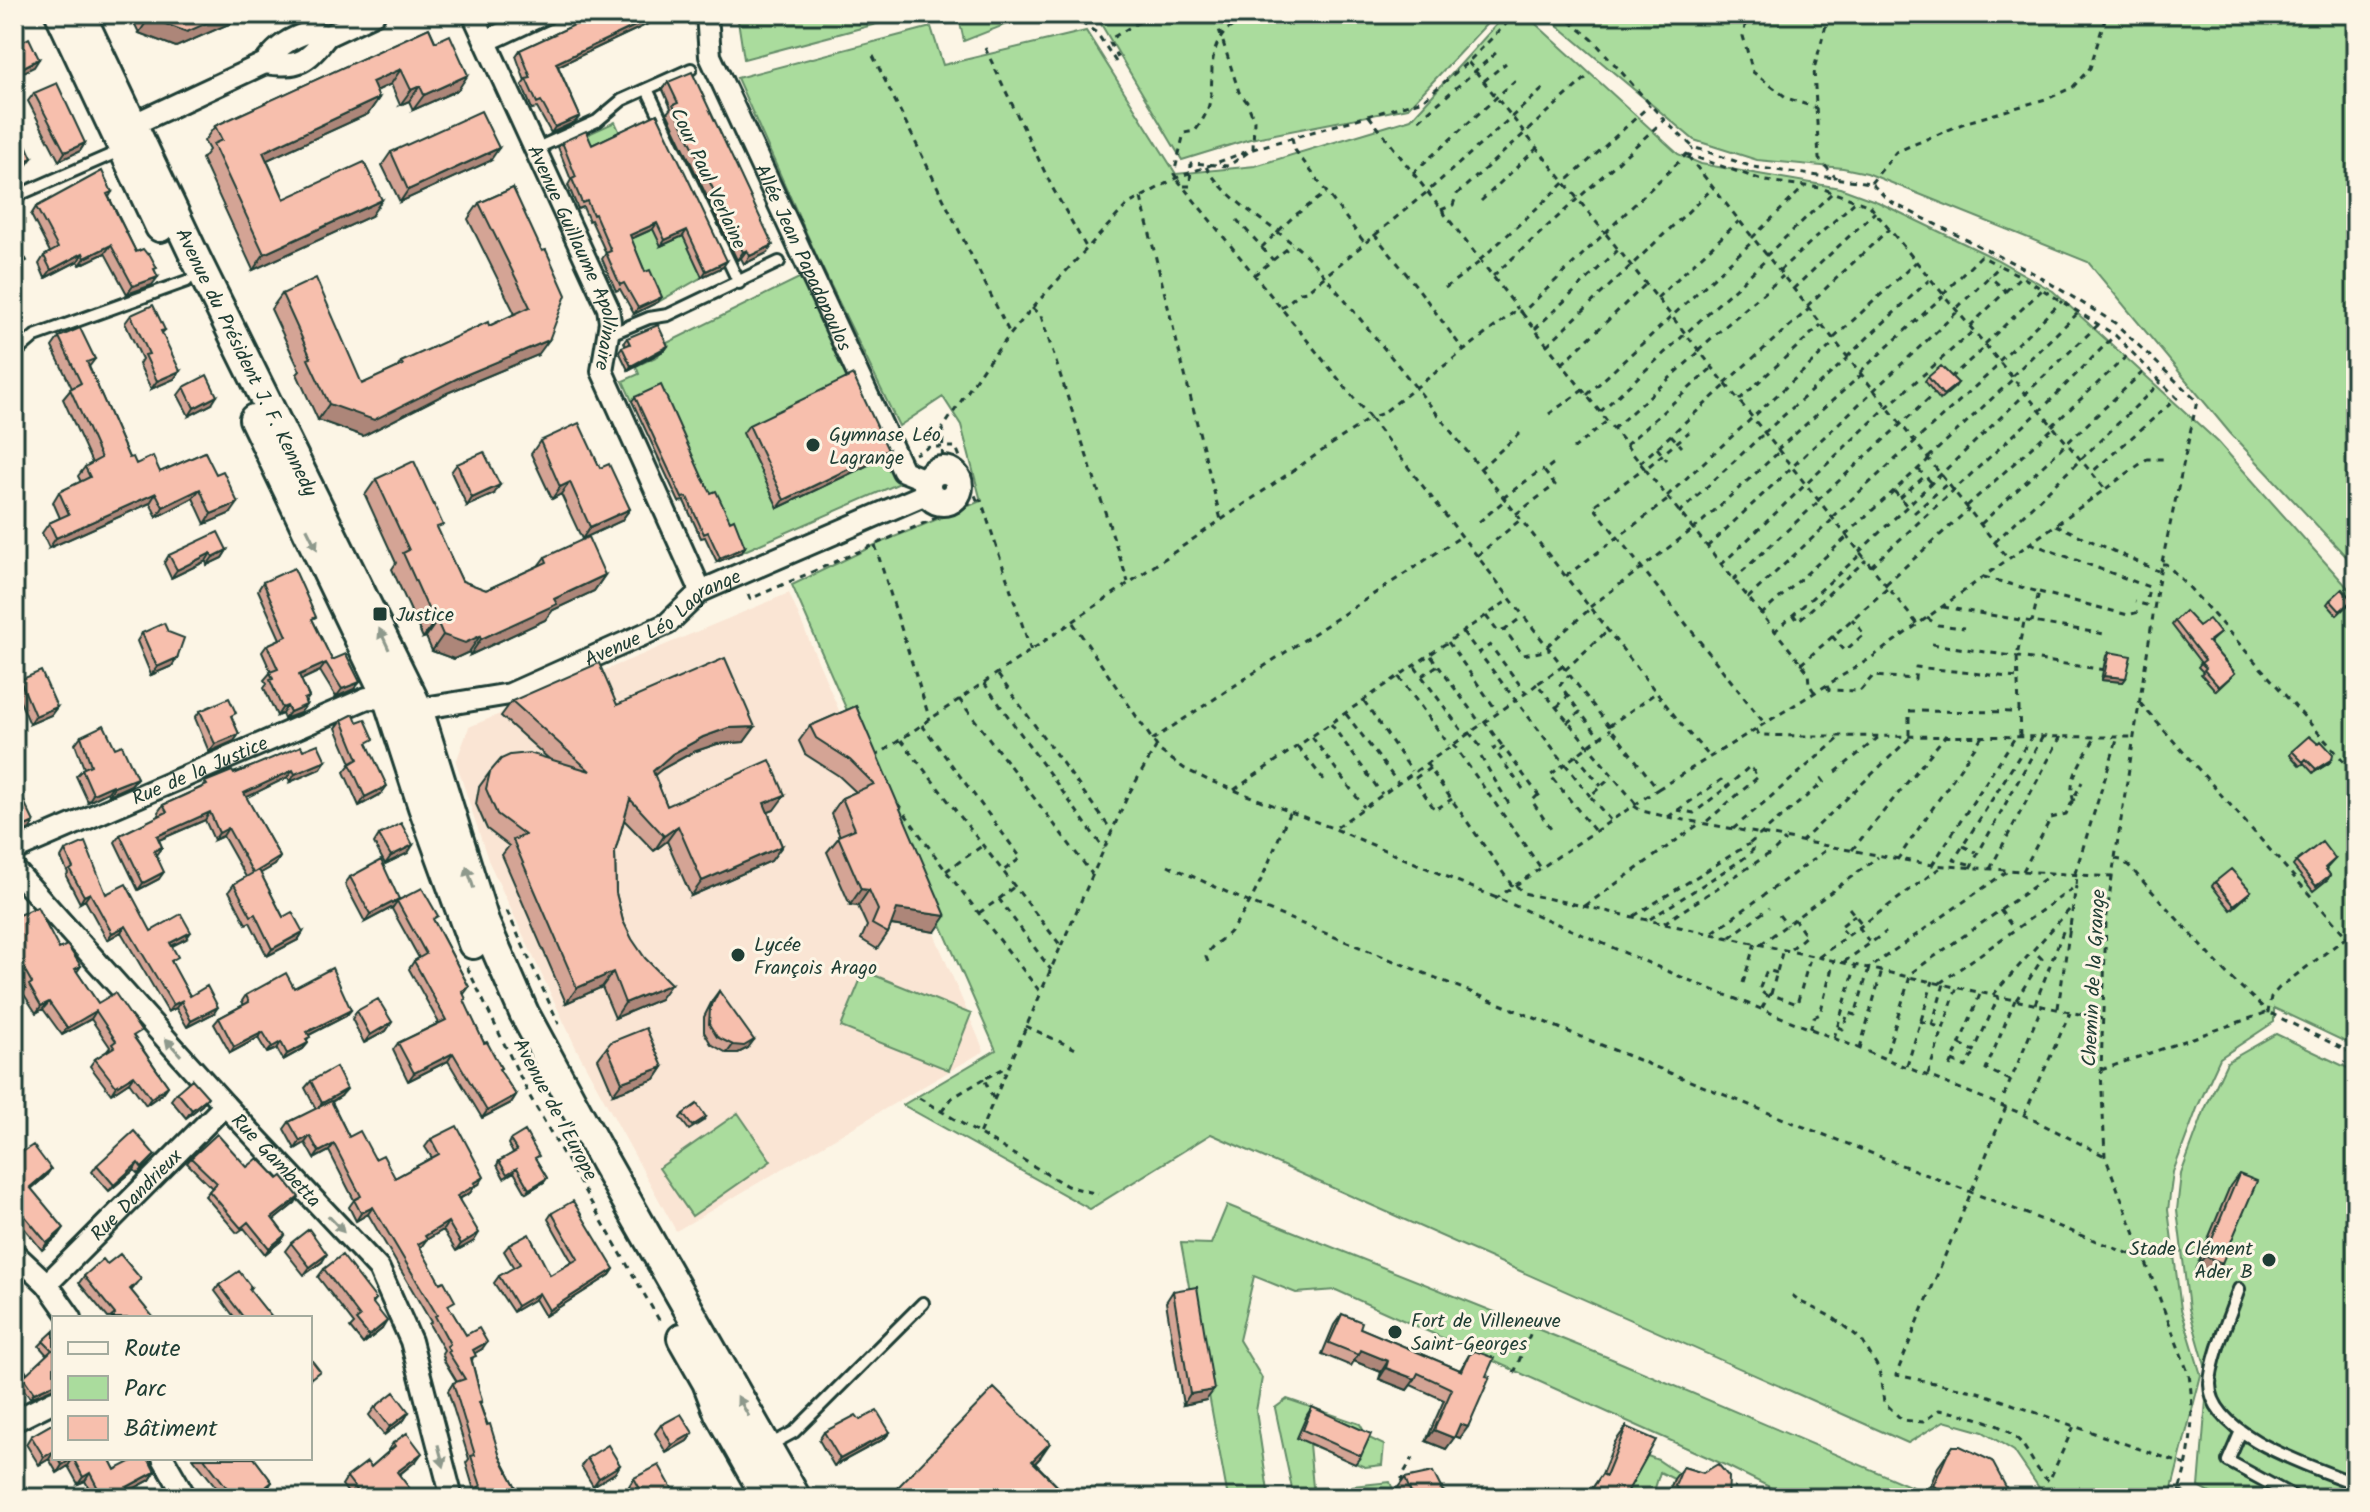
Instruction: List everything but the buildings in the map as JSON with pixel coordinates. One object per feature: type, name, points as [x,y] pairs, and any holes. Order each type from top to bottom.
[{"type":"main road","name":"Avenue du Président J. F. Kennedy","points":[[60,14],[127,137],[418,709]]},
{"type":"main road","name":"Avenue du Président J. F. Kennedy","points":[[80,14],[187,281],[388,699]]},
{"type":"main road","name":"Avenue de l'Europe","points":[[388,699],[423,807],[474,946],[543,1087],[707,1382],[719,1413],[796,1498]]},
{"type":"main road","name":"Avenue de l'Europe","points":[[418,709],[485,924],[524,1013],[756,1454],[767,1498]]},
{"type":"street","points":[[127,137],[265,63],[280,66],[302,63],[327,36],[374,14]]},
{"type":"street","name":"Avenue Guillaume Apollinaire","points":[[473,14],[608,308],[608,335],[602,371],[701,591]]},
{"type":"street","points":[[486,41],[544,14]]},
{"type":"street","name":"Allée Jean Papadopoulos","points":[[707,14],[710,56],[903,471],[933,481]]},
{"type":"street","name":"Avenue Léo Lagrange","points":[[388,699],[418,709],[510,694],[667,624],[701,591],[933,481]]},
{"type":"street","name":"Rue de la Justice","points":[[14,850],[367,698],[388,699]]},
{"type":"street","name":"Rue Gambetta","points":[[14,869],[225,1105],[379,1269],[411,1341],[452,1498]]},
{"type":"street","name":"Rue Dandrieux","points":[[47,1284],[225,1105]]},
{"type":"street","points":[[14,1253],[47,1284],[70,1316]]},
{"type":"street","points":[[14,1421],[52,1402]]},
{"type":"street","points":[[164,1460],[186,1498]]},
{"type":"lane","points":[[535,149],[597,121],[622,100],[691,69]]},
{"type":"lane","name":"Cour Paul Verlaine","points":[[647,89],[739,283]]},
{"type":"lane","points":[[14,197],[127,137]]},
{"type":"lane","points":[[608,335],[649,318],[668,315],[779,262]]},
{"type":"lane","points":[[16,375],[14,355],[35,336],[187,281]]},
{"type":"lane","points":[[2239,1289],[2210,1386],[2223,1417],[2260,1444],[2356,1484]]},
{"type":"lane","points":[[756,1454],[794,1432],[923,1303]]},
{"type":"lane","points":[[2241,1431],[2228,1461],[2296,1498]]},
{"type":"path","points":[[1015,14],[1013,18],[1083,24],[1097,33],[1116,62],[1119,60],[1110,43],[1112,38],[1137,23],[1176,14]]},
{"type":"path","points":[[1214,14],[1239,92],[1254,120],[1253,149]]},
{"type":"path","points":[[1232,14],[1239,22]]},
{"type":"path","points":[[1344,14],[1337,17],[1239,22],[1217,40],[1208,114],[1195,131],[1184,133],[1174,174],[1370,418],[1658,789]]},
{"type":"path","points":[[933,481],[943,428],[984,367],[1032,308],[1127,205],[1176,178],[1253,149],[1423,100],[1468,62],[1516,14]]},
{"type":"path","points":[[1561,14],[1592,39],[1664,120],[1693,147],[1753,167],[1871,183],[1896,152],[1967,122],[2049,98],[2073,87],[2090,68],[2104,14]]},
{"type":"path","points":[[1753,14],[1743,36],[1753,72],[1787,98],[1816,108]]},
{"type":"path","points":[[1829,14],[1814,69],[1819,159],[1837,179]]},
{"type":"path","points":[[985,48],[1052,187],[1086,247]]},
{"type":"path","points":[[1419,120],[1497,52]]},
{"type":"path","points":[[873,56],[1010,334]]},
{"type":"path","points":[[1468,62],[1918,625]]},
{"type":"path","points":[[1484,81],[1506,63]]},
{"type":"path","points":[[1413,173],[1519,77]]},
{"type":"path","points":[[1441,210],[1453,205],[1457,194],[1587,77]]},
{"type":"path","points":[[1281,308],[1427,192],[1544,88]]},
{"type":"path","points":[[1445,288],[1480,260],[1650,105]]},
{"type":"path","points":[[1369,115],[1520,311],[1646,467],[1667,498],[1808,672],[1809,684],[1815,693]]},
{"type":"path","points":[[1493,276],[1664,120]]},
{"type":"path","points":[[1292,138],[1295,150],[1364,242]]},
{"type":"path","points":[[868,762],[1370,418],[1383,413],[1520,311],[1652,190],[1693,147]]},
{"type":"path","points":[[1481,201],[1537,148]]},
{"type":"path","points":[[1685,154],[1765,181],[1834,191],[1870,206],[2105,489]]},
{"type":"path","points":[[1685,154],[2008,559]]},
{"type":"path","points":[[1183,186],[1190,186],[1191,163],[1212,165]]},
{"type":"path","points":[[1206,167],[1212,177],[1311,259],[1710,757]]},
{"type":"path","name":"Chemin de la Grange","points":[[1871,183],[1889,201],[2026,269],[2115,323],[2197,401],[2161,564],[2112,877],[2106,922],[2101,1070],[2105,1156],[2189,1375],[2193,1401],[2192,1430],[2176,1498]]},
{"type":"path","points":[[1587,395],[1805,186]]},
{"type":"path","points":[[1547,345],[1713,188]]},
{"type":"path","points":[[1600,412],[1834,191]]},
{"type":"path","points":[[1262,247],[1326,193]]},
{"type":"path","points":[[1141,197],[1221,520]]},
{"type":"path","points":[[1613,429],[1781,274],[1857,199]]},
{"type":"path","points":[[1793,289],[1875,212]]},
{"type":"path","points":[[1237,220],[1273,260]]},
{"type":"path","points":[[1657,298],[1739,221]]},
{"type":"path","points":[[1640,463],[1889,229]]},
{"type":"path","points":[[1374,234],[1464,351]]},
{"type":"path","points":[[14,237],[27,262]]},
{"type":"path","points":[[1254,275],[1292,245]]},
{"type":"path","points":[[1535,329],[1618,250]]},
{"type":"path","points":[[1505,630],[1523,655],[1548,648],[1590,607],[1693,530],[1944,295],[1981,256],[2021,276],[2115,335],[2177,398],[2091,473]]},
{"type":"path","points":[[1565,576],[1667,498],[1916,262]]},
{"type":"path","points":[[1707,547],[1956,313],[1956,309],[2000,266]]},
{"type":"path","points":[[1989,276],[2006,291]]},
{"type":"path","points":[[1721,565],[1972,328],[2021,276]]},
{"type":"path","points":[[1679,513],[1931,279]]},
{"type":"path","points":[[1562,364],[1646,284]]},
{"type":"path","points":[[1732,580],[2043,289]]},
{"type":"path","points":[[1747,599],[2062,301]]},
{"type":"path","points":[[1032,308],[1041,316],[1128,584]]},
{"type":"path","points":[[1760,615],[1918,469],[2079,312]]},
{"type":"path","points":[[1774,632],[2099,324]]},
{"type":"path","points":[[1739,400],[1821,325]]},
{"type":"path","points":[[1871,566],[2040,411],[2115,335]]},
{"type":"path","points":[[1801,664],[2131,352]]},
{"type":"path","points":[[1626,445],[1712,368]]},
{"type":"path","points":[[1981,524],[2147,368]]},
{"type":"path","points":[[1995,542],[2161,382]]},
{"type":"path","points":[[1549,414],[1583,390]]},
{"type":"path","points":[[1573,449],[1607,421]]},
{"type":"path","points":[[1689,432],[1593,506],[1765,724]]},
{"type":"path","points":[[1480,469],[1520,433]]},
{"type":"path","points":[[1671,435],[1682,447]]},
{"type":"path","points":[[1656,448],[1667,460]]},
{"type":"path","points":[[1495,899],[1658,789],[1827,686],[1918,625],[2147,459],[2163,459]]},
{"type":"path","points":[[1479,522],[1504,499],[1554,463]]},
{"type":"path","points":[[1918,469],[1931,482]]},
{"type":"path","points":[[1516,514],[1555,485],[1544,471]]},
{"type":"path","points":[[1900,498],[1925,476]]},
{"type":"path","points":[[1914,513],[1948,483]]},
{"type":"path","points":[[1894,491],[1907,506]]},
{"type":"path","points":[[977,500],[981,500],[1031,651]]},
{"type":"path","points":[[1477,556],[1521,520]]},
{"type":"path","points":[[2056,525],[2160,571]]},
{"type":"path","points":[[1152,740],[1462,536]]},
{"type":"path","points":[[2030,543],[2149,587],[2146,605],[2135,602]]},
{"type":"path","points":[[875,545],[930,720]]},
{"type":"path","points":[[1793,614],[1798,621],[1866,560]]},
{"type":"path","points":[[2161,564],[2166,564],[2188,586],[2356,775]]},
{"type":"path","points":[[1984,577],[2128,615],[2139,612]]},
{"type":"path","points":[[2032,623],[2039,592]]},
{"type":"path","points":[[1234,790],[1510,599]]},
{"type":"path","points":[[1943,607],[2104,634]]},
{"type":"path","points":[[1486,616],[1498,632],[1518,620]]},
{"type":"path","points":[[1927,618],[1938,625],[1964,628]]},
{"type":"path","points":[[1832,636],[1845,651],[1864,634],[1851,619]]},
{"type":"path","points":[[1072,622],[1152,740],[1185,769],[1335,828],[1495,899],[1761,1009],[2006,1107],[2105,1156]]},
{"type":"path","points":[[1932,865],[2018,736],[2017,656],[2024,622]]},
{"type":"path","points":[[1335,828],[1564,668],[1608,630]]},
{"type":"path","points":[[1463,632],[1611,821]]},
{"type":"path","points":[[1448,642],[1497,713]]},
{"type":"path","points":[[1932,644],[2105,670]]},
{"type":"path","points":[[1479,653],[1490,645],[1526,693]]},
{"type":"path","points":[[1431,655],[1543,801]]},
{"type":"path","points":[[1422,676],[1438,665]]},
{"type":"path","points":[[1414,666],[1483,750]]},
{"type":"path","points":[[1827,686],[1829,690],[1860,691],[1873,676],[1915,679],[1916,667],[2018,678]]},
{"type":"path","points":[[997,673],[1112,831]]},
{"type":"path","points":[[1569,675],[1560,685],[1597,734]]},
{"type":"path","points":[[1399,677],[1541,868]]},
{"type":"path","points":[[984,683],[1104,849]]},
{"type":"path","points":[[1537,684],[1642,811],[1932,865],[2112,877]]},
{"type":"path","points":[[1595,832],[1550,775],[1657,692]]},
{"type":"path","points":[[1556,708],[1568,696]]},
{"type":"path","points":[[959,699],[1092,874]]},
{"type":"path","points":[[1364,701],[1413,772]]},
{"type":"path","points":[[2138,703],[2347,937]]},
{"type":"path","points":[[1911,735],[1909,711],[2019,712]]},
{"type":"path","points":[[1567,723],[1580,712]]},
{"type":"path","points":[[1346,714],[1398,783]]},
{"type":"path","points":[[1331,724],[1382,794]]},
{"type":"path","points":[[922,725],[1021,858],[1003,871]]},
{"type":"path","points":[[1756,729],[1759,735],[2133,737]]},
{"type":"path","points":[[1801,842],[1911,735]]},
{"type":"path","points":[[1851,851],[1946,735]]},
{"type":"path","points":[[1897,860],[1983,735]]},
{"type":"path","points":[[1733,829],[1842,736]]},
{"type":"path","points":[[1836,772],[1880,736]]},
{"type":"path","points":[[1969,866],[1954,860],[2032,736]]},
{"type":"path","points":[[1969,866],[2043,736]]},
{"type":"path","points":[[1990,869],[2061,736]]},
{"type":"path","points":[[2074,801],[2070,792],[2075,777],[2096,736]]},
{"type":"path","points":[[1312,737],[1364,807]]},
{"type":"path","points":[[2058,1010],[2076,874],[2118,737]]},
{"type":"path","points":[[901,740],[1061,946]]},
{"type":"path","points":[[979,1134],[1128,795],[1157,746]]},
{"type":"path","points":[[1503,747],[1500,750],[1497,746],[1493,748],[1523,789]]},
{"type":"path","points":[[1298,747],[1325,781]]},
{"type":"path","points":[[1576,755],[1601,786]]},
{"type":"path","points":[[1481,757],[1509,804]]},
{"type":"path","points":[[1426,763],[1514,886],[1523,893],[2103,1019]]},
{"type":"path","points":[[1585,906],[1702,824],[1758,777],[1750,766],[1694,813],[1677,810]]},
{"type":"path","points":[[1430,768],[1414,779],[1429,802],[1435,810],[1452,799]]},
{"type":"path","points":[[1634,916],[1762,834],[1824,782],[1818,774]]},
{"type":"path","points":[[1590,796],[1612,777]]},
{"type":"path","points":[[1668,817],[1721,780],[1727,787]]},
{"type":"path","points":[[2023,871],[2051,818],[2066,814],[2082,782]]},
{"type":"path","points":[[890,793],[1041,993]]},
{"type":"path","points":[[1538,795],[1532,801],[1553,832]]},
{"type":"path","points":[[1208,962],[1206,957],[1210,947],[1231,931],[1248,902],[1290,811]]},
{"type":"path","points":[[1664,923],[1775,850],[1786,839]]},
{"type":"path","points":[[1650,919],[1743,859],[1753,850],[1749,844]]},
{"type":"path","points":[[946,871],[983,845]]},
{"type":"path","points":[[1963,846],[1976,852]]},
{"type":"path","points":[[1712,934],[1829,848]]},
{"type":"path","points":[[1761,944],[1878,857]]},
{"type":"path","points":[[2115,859],[2129,866],[2229,976],[2268,1012],[2356,1055]]},
{"type":"path","points":[[1168,865],[1248,902],[2145,1260]]},
{"type":"path","points":[[1819,957],[1943,866]]},
{"type":"path","points":[[1838,1027],[1843,1029],[1848,1013],[1855,1015],[1869,968],[2009,870]]},
{"type":"path","points":[[1887,1052],[1909,976],[2053,872]]},
{"type":"path","points":[[979,913],[1015,886]]},
{"type":"path","points":[[1932,1025],[1942,984],[2076,886]]},
{"type":"path","points":[[999,899],[1051,970]]},
{"type":"path","points":[[505,906],[560,1027]]},
{"type":"path","points":[[1952,1061],[1966,1067],[1996,995],[2073,906]]},
{"type":"path","points":[[1730,937],[1769,908]]},
{"type":"path","points":[[1849,908],[1870,943]]},
{"type":"path","points":[[2000,910],[2014,929]]},
{"type":"path","points":[[1779,915],[1787,925]]},
{"type":"path","points":[[1847,935],[1840,927],[1855,915]]},
{"type":"path","points":[[1790,950],[1806,936],[1794,919]]},
{"type":"path","points":[[2035,1004],[2064,929],[2070,929]]},
{"type":"path","points":[[2268,1012],[2271,997],[2279,988],[2356,930]]},
{"type":"path","points":[[1844,962],[1886,932]]},
{"type":"path","points":[[1743,983],[1755,943]]},
{"type":"path","points":[[1761,1009],[1769,995],[1783,949]]},
{"type":"path","points":[[2010,1080],[1986,1069],[2016,1000],[2042,959],[2033,951]]},
{"type":"path","points":[[1777,973],[1767,970],[1759,990],[1797,1004],[1811,955]]},
{"type":"path","points":[[1810,1029],[1814,1017],[1820,1014],[1834,960]]},
{"type":"path","points":[[1834,1038],[1856,965]]},
{"type":"path","points":[[1860,1049],[1882,970]]},
{"type":"path","points":[[1906,1067],[1933,981]]},
{"type":"path","points":[[1927,1076],[1957,987]]},
{"type":"path","points":[[1950,1067],[1981,992]]},
{"type":"path","points":[[2004,1096],[2042,1006]]},
{"type":"path","points":[[2101,1070],[2268,1012]]},
{"type":"path","points":[[2024,1115],[2070,1013]]},
{"type":"path","points":[[1920,1021],[1943,1028]]},
{"type":"path","points":[[1026,1026],[1080,1051]]},
{"type":"path","points":[[1959,1044],[1974,1051]]},
{"type":"path","points":[[942,1111],[952,1098],[1008,1066]]},
{"type":"path","points":[[984,1079],[993,1098]]},
{"type":"path","points":[[919,1098],[1067,1186],[1098,1194]]},
{"type":"path","points":[[2006,1107],[1896,1375],[1978,1392],[2186,1465]]},
{"type":"path","points":[[1792,1295],[1832,1317],[1861,1339],[1879,1369],[1884,1402],[1902,1420],[1923,1422],[1939,1410],[1996,1426],[2020,1441],[2049,1481],[2074,1426]]},
{"type":"path","points":[[1514,1373],[1531,1332]]},
{"type":"path","points":[[1401,1491],[1402,1476],[1413,1458]]},
{"type":"path","points":[[1562,1489],[1571,1498]]},
{"type":"path","points":[[2179,1490],[2195,1498]]},
{"type":"shaded area","name":"Lycée François Arago","points":[[789,593],[984,1051],[676,1231],[577,1050],[488,860],[456,762],[469,727]]},
{"type":"green space","points":[[737,14],[914,14],[744,59]]},
{"type":"green space","points":[[958,14],[1032,14],[964,41]]},
{"type":"green space","points":[[1095,14],[1496,14],[1408,108],[1250,139],[1182,160]]},
{"type":"green space","points":[[1506,14],[1525,14],[1678,154],[1701,164],[1840,188],[1878,202],[1996,259],[2053,291],[2218,442],[2356,597],[2356,1047],[2274,1008],[2274,1022],[2220,1058],[2198,1106],[2173,1172],[2168,1210],[2181,1309],[2201,1375],[2170,1496],[2173,1498],[2046,1498],[2014,1451],[1983,1432],[1944,1421],[1908,1443],[1211,1134],[1090,1209],[903,1105],[996,1050],[792,585],[875,545],[981,501],[961,425],[943,397],[899,426],[817,257],[737,78],[931,27],[943,65],[1086,31],[1176,174],[1255,166],[1411,119]]},
{"type":"green space","points":[[1544,14],[2356,14],[2356,567],[2230,433],[2088,262],[1867,173],[1757,160],[1694,140]]},
{"type":"green space","points":[[615,122],[621,135],[701,227],[693,257],[702,277],[658,302],[646,276],[607,257],[604,250],[582,137]]},
{"type":"green space","points":[[803,276],[900,483],[742,552],[687,507],[688,453],[661,465],[658,458],[682,447],[658,389],[632,401],[623,381],[639,374],[636,366],[658,356],[663,345]]},
{"type":"green space","points":[[864,971],[971,1014],[949,1070],[841,1027]]},
{"type":"green space","name":"Stade Clément Ader B","points":[[2276,1034],[2356,1072],[2356,1498],[2219,1498],[2199,1487],[2208,1376],[2189,1309],[2177,1210],[2181,1174],[2205,1109],[2227,1062]]},
{"type":"green space","points":[[738,1113],[771,1161],[692,1216],[659,1168]]},
{"type":"green space","points":[[1227,1205],[1612,1359],[1926,1493],[1945,1458],[1997,1498],[1792,1498],[1336,1290],[1296,1293],[1254,1276],[1239,1340],[1262,1378],[1256,1411],[1269,1498],[1228,1498],[1181,1243],[1211,1244]]},
{"type":"green space","points":[[1287,1399],[1360,1424],[1367,1437],[1384,1445],[1382,1465],[1365,1467],[1309,1444],[1314,1498],[1294,1498],[1275,1408]]},
{"type":"green space","points":[[1645,1455],[1658,1460],[1713,1497],[1666,1498],[1674,1479],[1660,1472],[1652,1498],[1622,1498]]},
{"type":"green space","points":[[1390,1482],[1396,1498],[1348,1498],[1353,1497],[1353,1486]]},
{"type":"place","name":"Gymnase Léo Lagrange","points":[[813,445]]},
{"type":"place","name":"Justice","points":[[380,614]]},
{"type":"place","name":"Lycée François Arago","points":[[738,955]]},
{"type":"place","name":"Stade Clément Ader B","points":[[2269,1260]]},
{"type":"place","name":"Fort de Villeneuve Saint-Georges","points":[[1395,1332]]}]
